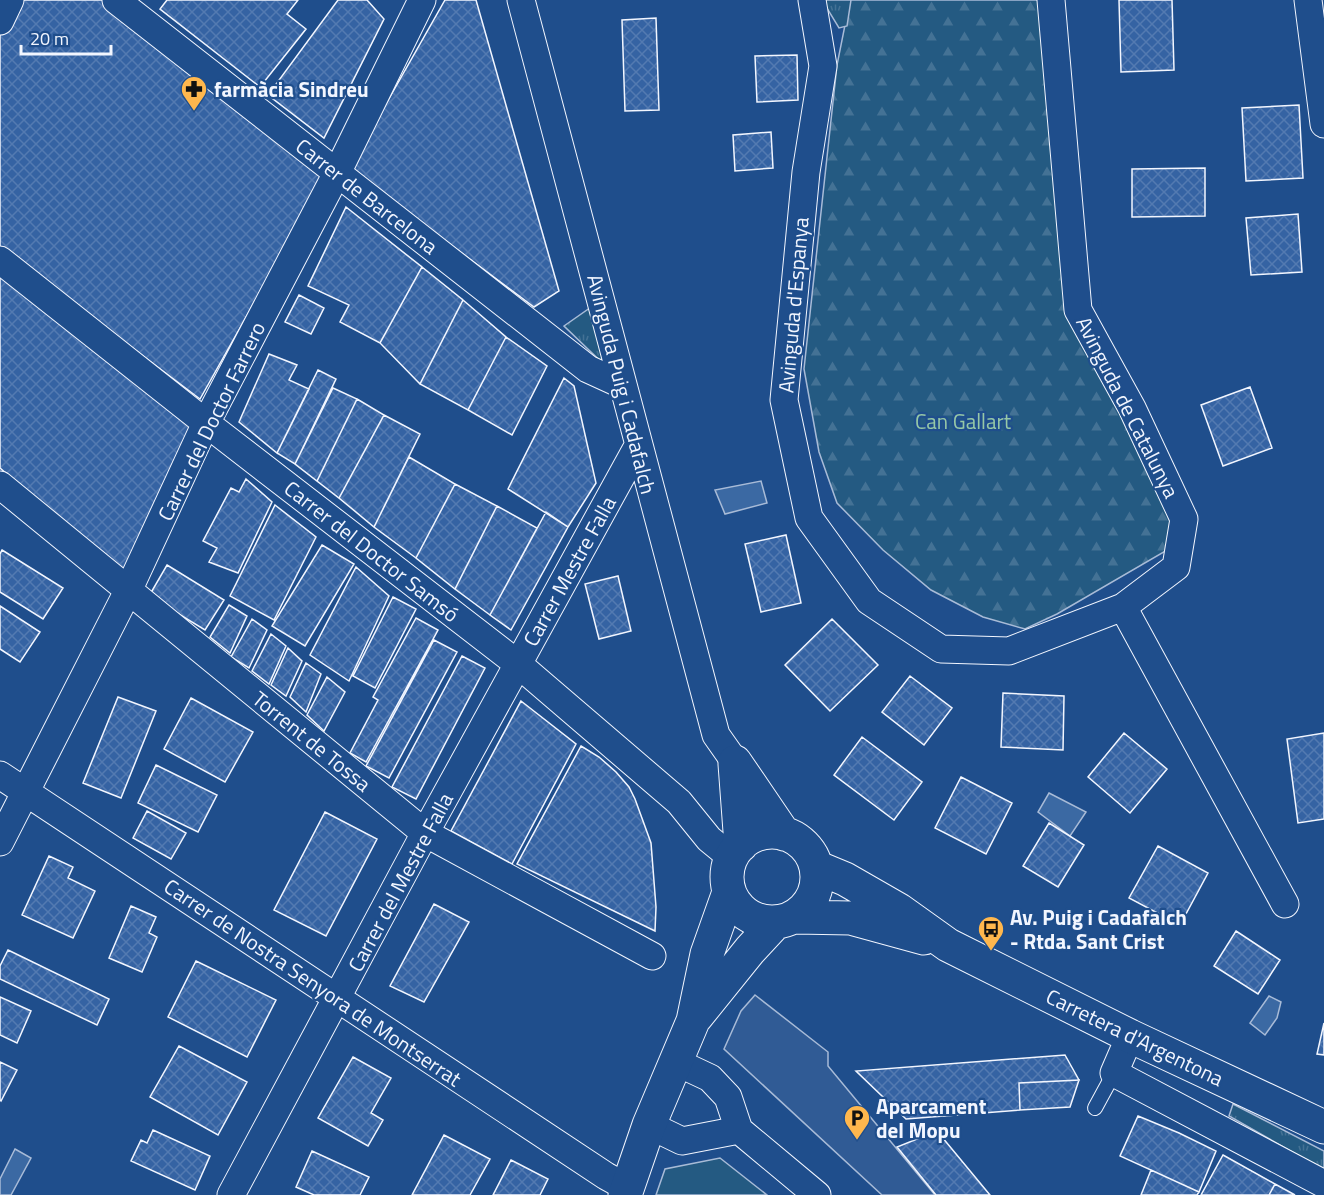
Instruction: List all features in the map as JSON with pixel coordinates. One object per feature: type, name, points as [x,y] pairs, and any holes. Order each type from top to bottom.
[{"type":"street","points":[[0,21],[10,0]]},
{"type":"street","name":"Carrer de Barcelona","points":[[116,0],[588,369],[623,385]]},
{"type":"street","name":"Carrer del Doctor Farrero","points":[[0,842],[128,591],[206,423],[337,173],[422,0]]},
{"type":"street","name":"Avinguda Puig i Cadafalch","points":[[521,0],[716,735],[735,762]]},
{"type":"street","name":"Avinguda d'Espanya","points":[[812,0],[823,66],[806,172],[784,400],[808,518],[869,601],[941,649],[1009,651],[1123,607]]},
{"type":"street","name":"Avinguda de Catalunya","points":[[1052,0],[1078,310],[1132,408],[1184,519],[1176,567],[1123,607]]},
{"type":"street","points":[[1308,0],[1324,124]]},
{"type":"street","name":"Carrer del Doctor Samsó","points":[[0,260],[206,423],[518,664],[679,802],[709,838],[736,851]]},
{"type":"street","name":"Carrer Mestre Falla","points":[[518,664],[638,446]]},
{"type":"street","name":"Torrent de Tossa","points":[[0,485],[425,833],[652,956]]},
{"type":"street","points":[[1123,607],[1285,904]]},
{"type":"street","name":"Carrer del Mestre Falla","points":[[231,1195],[518,664]]},
{"type":"street","points":[[735,762],[784,834]]},
{"type":"street","points":[[735,762],[736,851],[726,875],[729,892],[747,916],[766,922],[786,920]]},
{"type":"street","name":"Carrer de Nostra Senyora de Montserrat","points":[[0,775],[627,1192]]},
{"type":"street","points":[[693,1021],[750,950],[786,920],[802,911],[814,896],[818,877],[816,867],[808,850],[801,843],[784,834],[773,832],[750,838],[736,851]]},
{"type":"street","name":"Carretera d'Argentona","points":[[816,867],[845,879],[890,905],[948,945],[1130,1036],[1324,1127]]},
{"type":"street","points":[[627,1192],[649,1125],[693,1021],[707,954],[729,892]]},
{"type":"street","name":"Carretera d'Argentona","points":[[786,920],[851,918],[948,945]]},
{"type":"street","points":[[1130,1036],[1114,1073],[1324,1184]]},
{"type":"street","points":[[676,1062],[710,1078],[728,1097],[739,1130],[817,1195]]},
{"type":"street","points":[[649,1125],[682,1141],[739,1130]]},
{"type":"lane","points":[[1095,1108],[1114,1073]]},
{"type":"green space","points":[[822,0],[851,0],[847,26],[839,28]]},
{"type":"green space","name":"Can Gallart","points":[[850,0],[1048,0],[1065,310],[1184,519],[1169,549],[1057,614],[1025,629],[983,617],[931,590],[883,550],[837,503],[819,452],[804,369],[837,65]]},
{"type":"green space","points":[[597,303],[617,377],[564,326]]},
{"type":"green space","points":[[1233,1104],[1324,1151],[1324,1170],[1229,1116]]},
{"type":"green space","points":[[720,1158],[767,1195],[656,1195],[665,1169]]},
{"type":"shaded area","points":[[761,481],[767,503],[725,514],[715,490]]},
{"type":"shaded area","points":[[1049,793],[1086,812],[1070,836],[1038,812]]},
{"type":"shaded area","name":"Aparcament del Mopu","points":[[755,995],[828,1052],[828,1066],[935,1195],[882,1195],[724,1049],[741,1011]]},
{"type":"shaded area","points":[[1269,996],[1281,1002],[1277,1018],[1265,1035],[1250,1023]]},
{"type":"shaded area","points":[[15,1149],[31,1158],[11,1195],[0,1195],[0,1179]]},
{"type":"building","points":[[15,0],[104,0],[326,175],[200,399],[0,248],[0,33]]},
{"type":"building","points":[[167,0],[298,0],[287,14],[306,29],[260,87],[160,9]]},
{"type":"building","points":[[338,0],[367,0],[384,19],[324,138],[268,95]]},
{"type":"building","points":[[445,0],[476,0],[559,291],[534,307],[349,169]]},
{"type":"building","points":[[1119,0],[1172,0],[1174,70],[1121,72]]},
{"type":"building","points":[[656,18],[659,110],[625,111],[622,20]]},
{"type":"building","points":[[797,55],[798,100],[757,102],[755,56]]},
{"type":"building","points":[[1299,105],[1303,178],[1246,181],[1242,108]]},
{"type":"building","points":[[771,132],[773,168],[735,171],[733,135]]},
{"type":"building","points":[[1205,168],[1205,216],[1132,217],[1132,169]]},
{"type":"building","points":[[346,207],[422,267],[380,343],[340,322],[349,305],[308,286]]},
{"type":"building","points":[[1298,214],[1302,272],[1251,275],[1246,218]]},
{"type":"building","points":[[422,267],[463,300],[420,384],[380,343]]},
{"type":"building","points":[[0,272],[195,427],[123,574],[0,468]]},
{"type":"building","points":[[299,295],[324,308],[311,334],[285,322]]},
{"type":"building","points":[[463,300],[506,337],[468,410],[420,384]]},
{"type":"building","points":[[506,337],[547,366],[512,435],[468,410]]},
{"type":"building","points":[[269,354],[297,365],[289,380],[309,389],[277,453],[239,422]]},
{"type":"building","points":[[318,370],[336,379],[295,464],[277,453]]},
{"type":"building","points":[[564,378],[574,386],[596,483],[568,527],[508,489]]},
{"type":"building","points":[[1250,387],[1272,448],[1223,466],[1201,405]]},
{"type":"building","points":[[333,388],[357,399],[317,481],[295,464]]},
{"type":"building","points":[[357,399],[384,415],[339,498],[317,481]]},
{"type":"building","points":[[384,415],[420,434],[374,527],[339,498]]},
{"type":"building","points":[[409,457],[455,484],[416,558],[374,527]]},
{"type":"building","points":[[246,479],[272,502],[238,573],[209,562],[217,548],[203,541],[231,488],[239,492]]},
{"type":"building","points":[[455,484],[497,506],[455,589],[416,558]]},
{"type":"building","points":[[275,505],[316,537],[274,620],[230,596]]},
{"type":"building","points":[[497,506],[537,528],[490,615],[455,589]]},
{"type":"building","points":[[546,512],[568,527],[511,630],[490,615]]},
{"type":"building","points":[[786,535],[801,603],[761,612],[745,544]]},
{"type":"building","points":[[322,545],[354,564],[305,646],[272,626]]},
{"type":"building","points":[[2,550],[63,588],[43,619],[0,592],[0,554]]},
{"type":"building","points":[[167,565],[224,600],[205,630],[149,596]]},
{"type":"building","points":[[356,567],[389,596],[349,681],[310,655]]},
{"type":"building","points":[[618,576],[631,631],[599,639],[585,584]]},
{"type":"building","points":[[393,597],[416,609],[375,688],[353,676]]},
{"type":"building","points":[[229,605],[247,616],[230,653],[210,637]]},
{"type":"building","points":[[0,606],[40,632],[20,662],[0,649]]},
{"type":"building","points":[[416,618],[438,630],[366,762],[350,753],[378,700],[373,697]]},
{"type":"building","points":[[252,619],[267,630],[249,668],[231,657]]},
{"type":"building","points":[[832,619],[878,665],[830,711],[785,665]]},
{"type":"building","points":[[271,634],[286,646],[269,684],[252,671]]},
{"type":"building","points":[[434,640],[457,652],[389,778],[366,766]]},
{"type":"building","points":[[288,648],[302,661],[286,696],[271,685]]},
{"type":"building","points":[[462,656],[485,668],[416,799],[392,787]]},
{"type":"building","points":[[306,663],[321,674],[306,712],[290,697]]},
{"type":"building","points":[[910,676],[952,708],[924,745],[882,712]]},
{"type":"building","points":[[327,677],[345,692],[324,731],[307,715]]},
{"type":"building","points":[[1003,693],[1064,696],[1063,750],[1001,747]]},
{"type":"building","points":[[118,697],[156,711],[121,798],[83,783]]},
{"type":"building","points":[[191,698],[253,732],[225,782],[164,749]]},
{"type":"building","points":[[521,701],[576,744],[512,864],[451,831]]},
{"type":"building","points":[[1124,733],[1167,769],[1130,813],[1088,777]]},
{"type":"building","points":[[1324,733],[1324,819],[1298,823],[1287,739]]},
{"type":"building","points":[[862,737],[922,782],[894,820],[834,775]]},
{"type":"building","points":[[581,746],[599,757],[616,772],[629,787],[635,799],[651,843],[656,907],[655,931],[517,864]]},
{"type":"building","points":[[156,765],[217,795],[198,832],[138,803]]},
{"type":"building","points":[[961,777],[1012,803],[986,854],[935,828]]},
{"type":"building","points":[[147,811],[186,833],[171,859],[133,838]]},
{"type":"building","points":[[325,812],[377,839],[326,936],[274,910]]},
{"type":"building","points":[[1049,823],[1084,845],[1058,887],[1023,866]]},
{"type":"building","points":[[1158,846],[1208,873],[1180,925],[1129,898]]},
{"type":"building","points":[[49,856],[73,867],[68,878],[95,891],[73,938],[22,915]]},
{"type":"building","points":[[434,904],[469,922],[424,1002],[390,986]]},
{"type":"building","points":[[131,906],[156,917],[149,933],[157,937],[142,972],[109,958]]},
{"type":"building","points":[[1236,931],[1280,960],[1258,994],[1214,966]]},
{"type":"building","points":[[8,950],[109,999],[97,1025],[0,979],[0,966]]},
{"type":"building","points":[[196,961],[276,1000],[247,1057],[168,1017]]},
{"type":"building","points":[[0,997],[31,1011],[17,1043],[0,1035]]},
{"type":"building","points":[[1324,1023],[1324,1055],[1317,1054]]},
{"type":"building","points":[[179,1046],[247,1082],[218,1135],[150,1097]]},
{"type":"building","points":[[1065,1055],[1079,1080],[1019,1083],[1020,1110],[906,1119],[856,1071]]},
{"type":"building","points":[[353,1057],[391,1078],[371,1113],[383,1120],[368,1146],[318,1118]]},
{"type":"building","points":[[0,1062],[17,1070],[1,1101],[0,1100]]},
{"type":"building","points":[[1079,1080],[1070,1107],[1020,1110],[1019,1083]]},
{"type":"building","points":[[1138,1116],[1216,1151],[1199,1192],[1120,1156]]},
{"type":"building","points":[[153,1130],[210,1156],[195,1190],[131,1161],[141,1140],[147,1143]]},
{"type":"building","points":[[937,1131],[990,1195],[936,1195],[897,1147]]},
{"type":"building","points":[[444,1135],[490,1159],[470,1195],[412,1195]]},
{"type":"building","points":[[312,1151],[369,1177],[360,1195],[314,1195],[296,1187]]},
{"type":"building","points":[[1223,1155],[1275,1184],[1269,1195],[1201,1195]]},
{"type":"building","points":[[511,1160],[548,1179],[540,1195],[493,1195]]},
{"type":"building","points":[[1151,1170],[1199,1192],[1197,1195],[1141,1195]]},
{"type":"building","points":[[1275,1184],[1295,1195],[1269,1195]]},
{"type":"place","name":"farmàcia Sindreu","points":[[194,112]]},
{"type":"place","name":"Av. Puig i Cadafalch - Rtda. Sant Crist","points":[[991,952]]},
{"type":"place","name":"Aparcament del Mopu","points":[[857,1141]]}]
